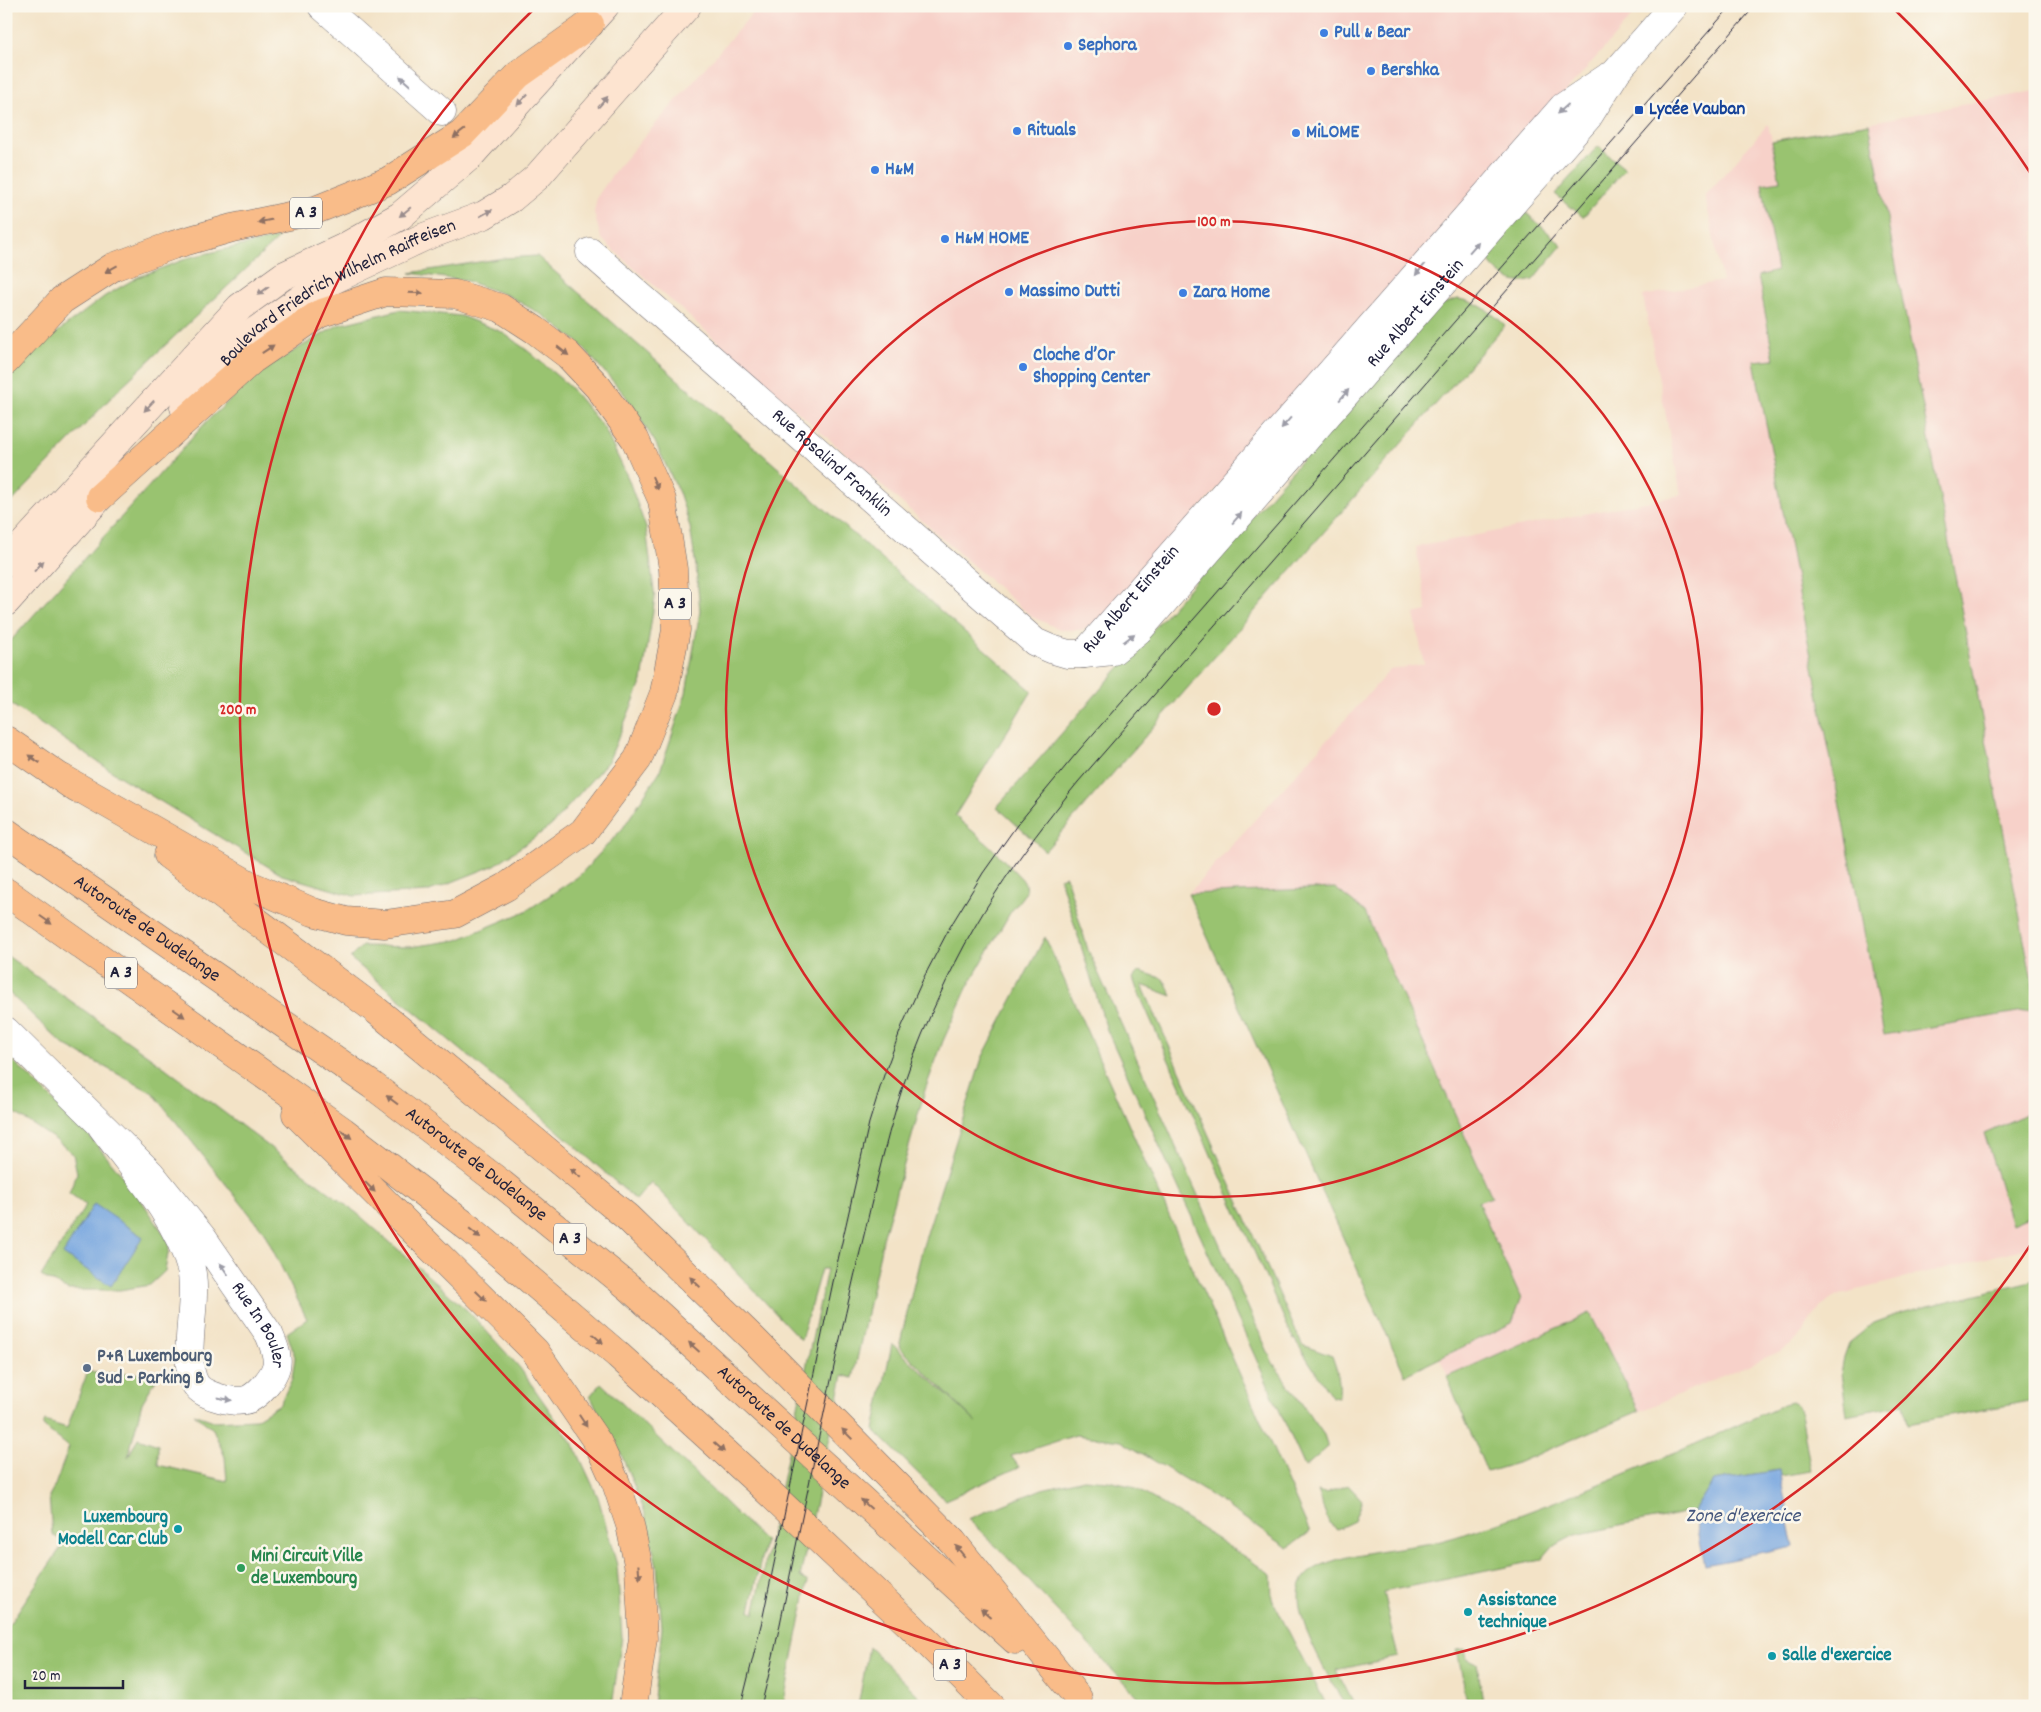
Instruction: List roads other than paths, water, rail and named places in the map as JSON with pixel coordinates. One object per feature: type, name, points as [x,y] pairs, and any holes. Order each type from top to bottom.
[{"type":"highway","name":"A 3","points":[[6,361],[62,300],[113,267],[173,244],[232,228],[313,211],[388,181],[462,134],[518,75],[597,15]]},
{"type":"highway","name":"A 3","points":[[62,778],[252,886],[314,912],[346,921],[385,924],[455,914],[506,887],[583,832],[638,759],[664,693],[676,630],[674,569],[662,500],[635,440],[598,388],[568,355],[501,308],[455,294],[386,292],[319,314],[252,360],[100,497]]},
{"type":"highway","name":"A 3","points":[[6,740],[62,778],[377,1010],[627,1217],[753,1339],[953,1542],[1082,1702]]},
{"type":"highway","name":"Autoroute de Dudelange","points":[[6,832],[372,1085],[502,1184],[630,1288],[1082,1702]]},
{"type":"highway","name":"A 3","points":[[6,892],[343,1131],[474,1232],[595,1336],[766,1490],[910,1625],[991,1706]]},
{"type":"highway","name":"A 3","points":[[236,1054],[535,1351],[598,1443],[616,1483],[630,1525],[639,1569],[643,1638],[633,1706]]},
{"type":"main road","name":"Boulevard Friedrich Wilhelm Raiffeisen","points":[[6,602],[100,497],[254,332],[316,288],[424,237],[484,215],[512,198],[537,177],[687,6]]},
{"type":"main road","points":[[6,562],[240,307],[283,276],[343,248],[400,216],[470,156],[597,15]]},
{"type":"street","points":[[322,6],[442,112]]},
{"type":"street","name":"Rue Albert Einstein","points":[[1084,654],[1112,651],[1139,630],[1588,117],[1617,71],[1674,6]]},
{"type":"street","name":"Rue Rosalind Franklin","points":[[590,252],[1035,642],[1068,654],[1084,654]]},
{"type":"street","name":"Rue In Bouler","points":[[6,1032],[151,1174],[197,1230],[269,1334],[276,1352],[276,1367],[270,1379],[249,1399],[234,1400],[204,1394],[192,1379],[189,1362],[193,1296],[191,1270],[184,1247],[170,1219],[102,1127]]},
{"type":"water","points":[[94,1204],[143,1237],[111,1286],[63,1254]]},
{"type":"water","name":"Zone d'exercice","points":[[1779,1470],[1794,1547],[1705,1565],[1694,1511],[1713,1481]]},
{"type":"tram line","points":[[741,1706],[762,1621],[833,1282],[869,1123],[902,1026],[924,977],[950,927],[983,873],[1017,825],[1080,749],[1731,6]]},
{"type":"tram line","points":[[761,1706],[846,1312],[889,1134],[912,1059],[947,980],[974,928],[1014,865],[1078,782],[1755,6]]},
{"type":"place","name":"Pull & Bear","points":[[1324,33]]},
{"type":"place","name":"Sephora","points":[[1068,46]]},
{"type":"place","name":"Bershka","points":[[1371,71]]},
{"type":"place","name":"Lycée Vauban","points":[[1639,110]]},
{"type":"place","name":"Rituals","points":[[1017,131]]},
{"type":"place","name":"MiLOME","points":[[1296,133]]},
{"type":"place","name":"H&M","points":[[875,170]]},
{"type":"place","name":"H&M HOME","points":[[945,239]]},
{"type":"place","name":"Massimo Dutti","points":[[1009,292]]},
{"type":"place","name":"Zara Home","points":[[1183,293]]},
{"type":"place","name":"Cloche d’Or Shopping Center","points":[[1023,367]]},
{"type":"place","name":"P+R Luxembourg Sud - Parking B","points":[[87,1368]]},
{"type":"place","name":"Luxembourg Modell Car Club","points":[[178,1529]]},
{"type":"place","name":"Mini Circuit Ville de Luxembourg","points":[[241,1568]]},
{"type":"place","name":"Assistance technique","points":[[1468,1612]]},
{"type":"place","name":"Salle d'exercice","points":[[1772,1656]]}]
